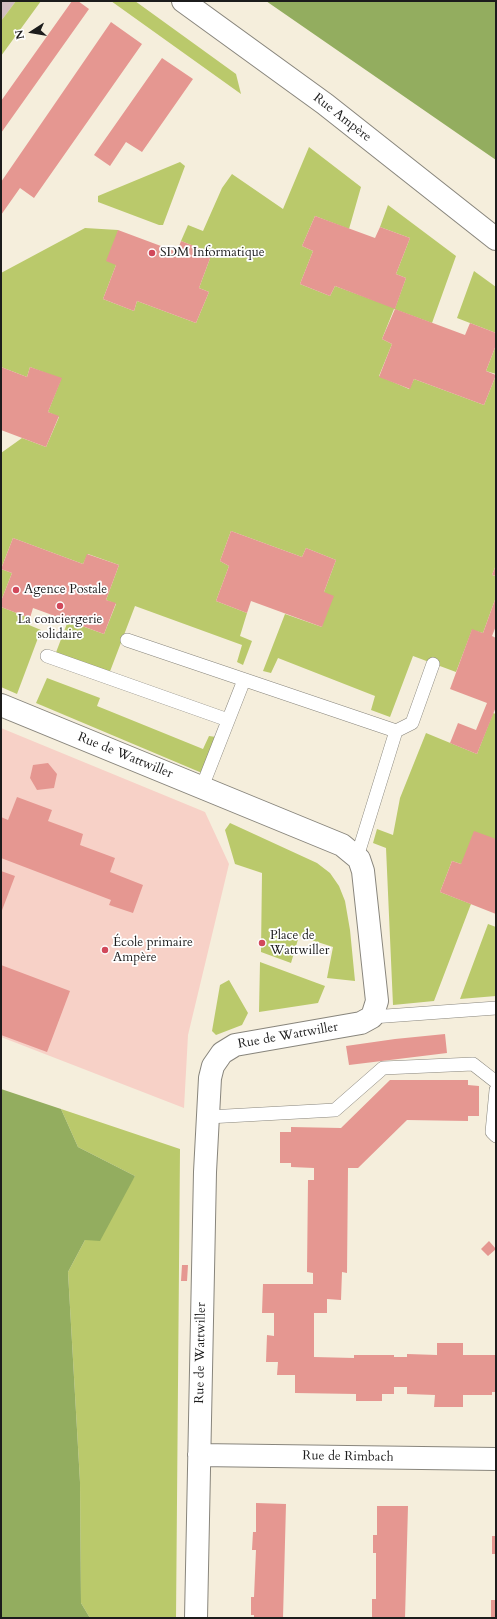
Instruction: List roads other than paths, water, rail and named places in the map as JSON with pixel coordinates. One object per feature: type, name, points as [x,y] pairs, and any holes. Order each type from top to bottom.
[{"type":"street","name":"Rue Ampère","points":[[183,1],[325,104],[496,240]]},
{"type":"street","name":"Rue de Wattwiller","points":[[1,705],[342,845],[357,857]]},
{"type":"street","points":[[357,857],[359,858],[363,871],[377,1001],[372,1017]]},
{"type":"street","name":"Rue de Wattwiller","points":[[196,1618],[208,1117],[210,1078],[213,1066],[222,1053],[235,1045],[362,1023],[372,1017]]},
{"type":"street","name":"Rue de Rimbach","points":[[199,1455],[496,1459]]},
{"type":"lane","points":[[127,640],[396,731],[412,723],[433,664]]},
{"type":"lane","points":[[47,656],[228,720]]},
{"type":"lane","points":[[202,787],[244,680]]},
{"type":"lane","points":[[357,857],[396,731]]},
{"type":"lane","points":[[372,1017],[496,1008]]},
{"type":"lane","points":[[208,1117],[335,1110],[383,1068],[473,1064],[496,1082]]},
{"type":"lane","points":[[496,1090],[492,1132],[496,1136]]},
{"type":"place","name":"SDM Informatique","points":[[152,253]]},
{"type":"place","name":"Agence Postale","points":[[16,590]]},
{"type":"place","name":"La conciergerie solidaire","points":[[60,606]]},
{"type":"place","name":"Place de Wattwiller","points":[[262,943]]},
{"type":"place","name":"École primaire Ampère","points":[[105,950]]}]
